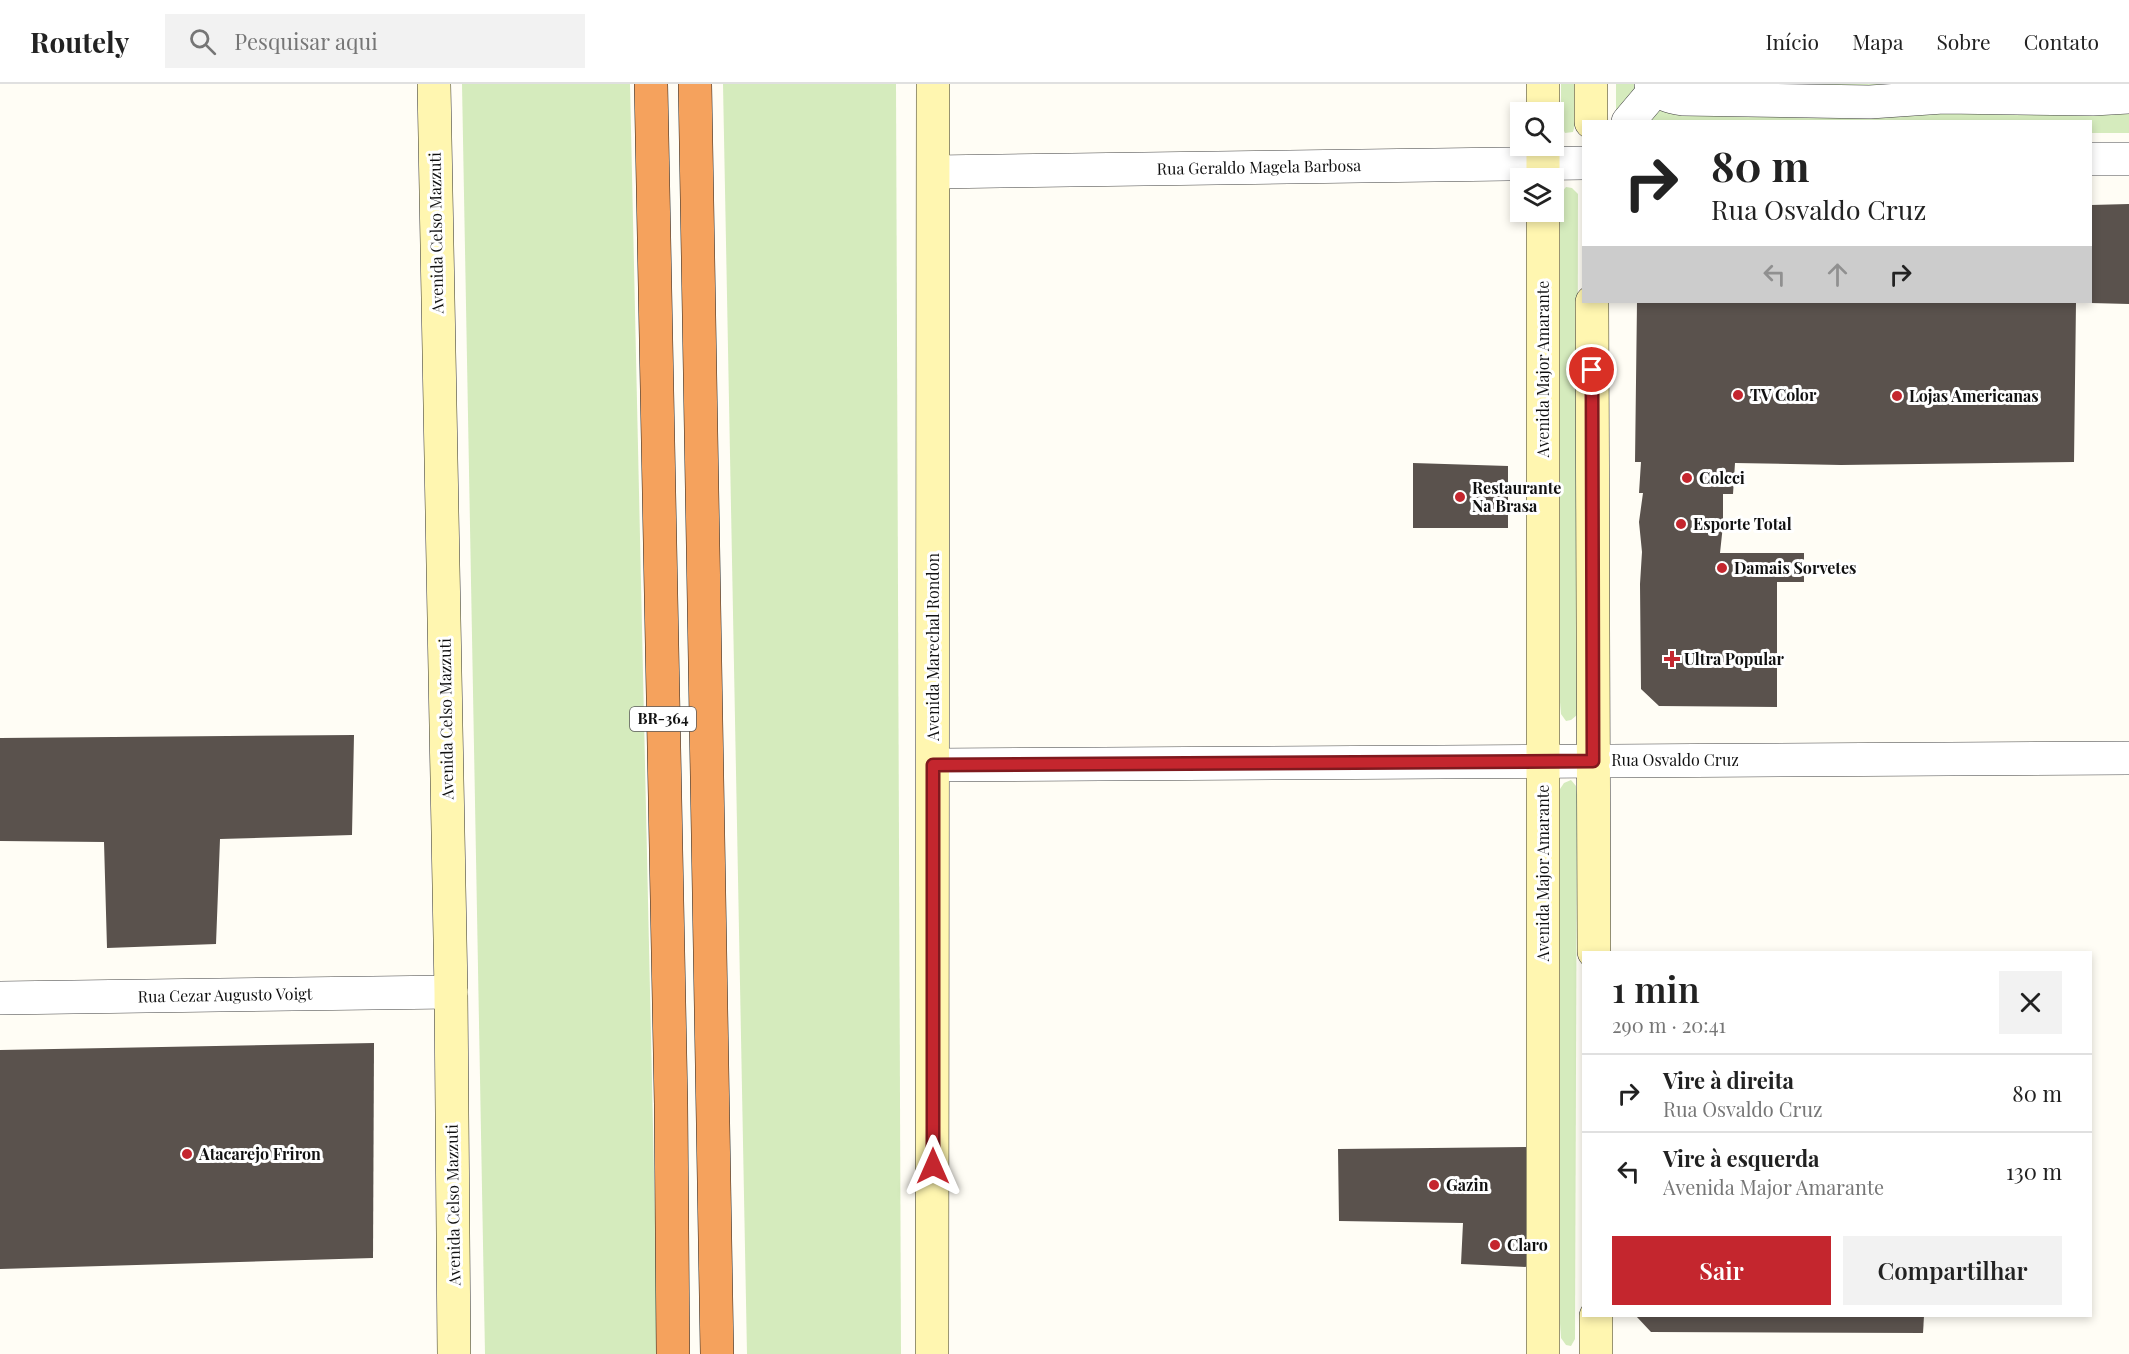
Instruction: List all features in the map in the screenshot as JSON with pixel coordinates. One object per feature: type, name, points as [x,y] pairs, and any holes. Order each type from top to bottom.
[{"type":"highway","name":"BR-364","points":[[651,84],[673,1354]]},
{"type":"highway","name":"BR-364","points":[[695,84],[717,1354]]},
{"type":"main road","name":"Avenida Celso Mazzuti","points":[[434,84],[451,992],[454,1354]]},
{"type":"main road","name":"Avenida Marechal Rondon","points":[[932,1354],[933,84]]},
{"type":"main road","points":[[1543,84],[1543,102]]},
{"type":"main road","points":[[1591,84],[1591,120]]},
{"type":"main road","name":"Avenida Major Amarante","points":[[1543,222],[1543,1354]]},
{"type":"main road","points":[[1592,303],[1594,951]]},
{"type":"main road","points":[[1596,1317],[1596,1354]]},
{"type":"street","points":[[1630,120],[1656,86],[1667,96],[1683,99],[1870,102],[2129,97]]},
{"type":"street","points":[[2092,159],[2129,159]]},
{"type":"street","name":"Rua Geraldo Magela Barbosa","points":[[934,172],[1582,163]]},
{"type":"street","name":"Rua Osvaldo Cruz","points":[[933,765],[2129,758]]},
{"type":"street","name":"Rua Cezar Augusto Voigt","points":[[0,998],[451,992]]},
{"type":"green space","points":[[462,84],[630,84],[658,1354],[485,1354]]},
{"type":"green space","points":[[723,84],[896,84],[901,1354],[747,1354]]},
{"type":"green space","points":[[1561,84],[1576,84],[1576,121],[1573,132],[1565,133],[1564,131],[1564,102],[1561,102]]},
{"type":"green space","points":[[1616,84],[2129,84],[2129,133],[2092,133],[2092,120],[1621,120],[1616,116]]},
{"type":"green space","points":[[1566,187],[1572,188],[1578,194],[1577,715],[1566,721],[1561,714],[1559,690],[1560,222],[1564,222],[1564,190]]},
{"type":"green space","points":[[1571,780],[1576,786],[1577,795],[1575,1339],[1571,1346],[1566,1345],[1561,1338],[1560,1323],[1560,789],[1564,783]]},
{"type":"building","points":[[2129,204],[2129,304],[2091,303],[2092,205]]},
{"type":"building","points":[[1637,303],[2076,303],[2074,462],[1841,465],[1735,463],[1733,494],[1723,494],[1720,553],[1804,553],[1804,582],[1777,582],[1777,707],[1659,706],[1641,689],[1642,552],[1639,522],[1643,493],[1639,493],[1641,462],[1635,462]]},
{"type":"building","name":"Restaurante Na Brasa","points":[[1413,463],[1508,466],[1508,528],[1413,528]]},
{"type":"building","points":[[354,735],[352,835],[220,839],[216,944],[107,948],[104,842],[0,841],[0,738]]},
{"type":"building","name":"Atacarejo Friron","points":[[374,1043],[373,1258],[0,1269],[0,1050]]},
{"type":"building","name":"Gazin","points":[[1529,1147],[1528,1267],[1461,1264],[1463,1223],[1339,1221],[1338,1149]]},
{"type":"building","points":[[1637,1317],[1924,1317],[1923,1333],[1651,1332]]},
{"type":"place","name":"TV Color","points":[[1738,395]]},
{"type":"place","name":"Lojas Americanas","points":[[1897,396]]},
{"type":"place","name":"Colcci","points":[[1687,478]]},
{"type":"place","name":"Restaurante Na Brasa","points":[[1460,497]]},
{"type":"place","name":"Esporte Total","points":[[1681,524]]},
{"type":"place","name":"Damais Sorvetes","points":[[1722,568]]},
{"type":"place","name":"Ultra Popular","points":[[1672,659]]},
{"type":"place","name":"Atacarejo Friron","points":[[187,1154]]},
{"type":"place","name":"Gazin","points":[[1434,1185]]},
{"type":"place","name":"Claro","points":[[1495,1245]]},
{"type":"route","points":[[933,1166],[933,765],[1593,761],[1592,370]]}]
